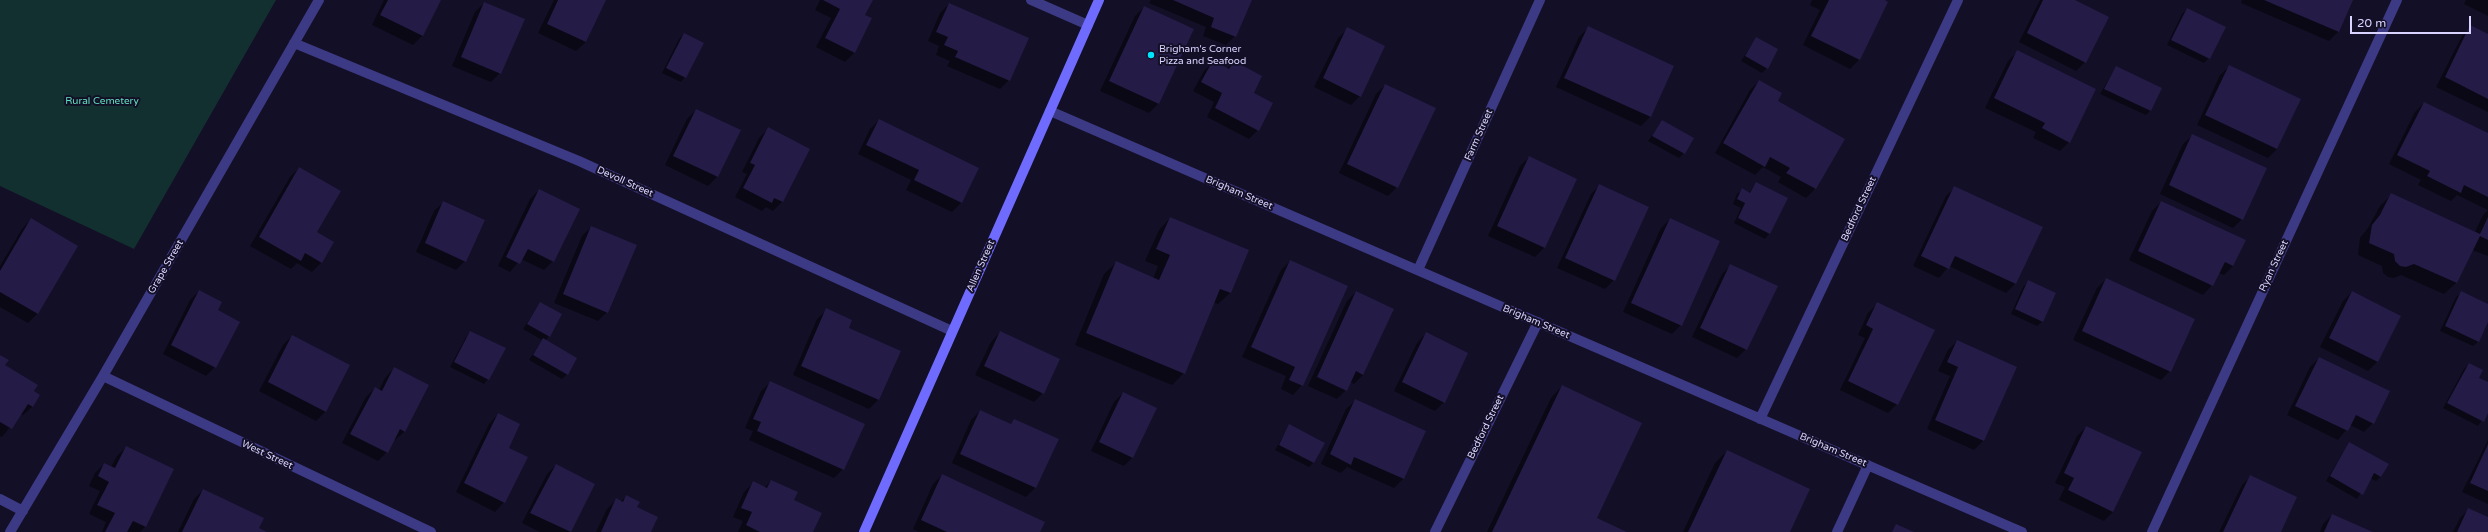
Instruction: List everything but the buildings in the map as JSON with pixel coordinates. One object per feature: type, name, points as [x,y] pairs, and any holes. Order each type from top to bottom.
[{"type":"street","name":"Grape Street","points":[[10,532],[103,376],[319,0]]},
{"type":"street","points":[[1031,0],[1088,25]]},
{"type":"street","name":"Allen Street","points":[[864,532],[1099,0]]},
{"type":"street","name":"Farm Street","points":[[1418,270],[1540,0]]},
{"type":"street","name":"Bedford Street","points":[[1760,419],[1958,0]]},
{"type":"street","name":"Ryan Street","points":[[2152,532],[2397,0]]},
{"type":"street","name":"Devoll Street","points":[[294,43],[579,161],[952,331]]},
{"type":"street","name":"Brigham Street","points":[[1050,111],[2022,532]]},
{"type":"street","name":"Bedford Street","points":[[1435,532],[1538,322]]},
{"type":"street","name":"West Street","points":[[103,376],[431,532]]},
{"type":"street","points":[[1837,532],[1868,465]]},
{"type":"street","points":[[0,499],[23,511]]},
{"type":"green space","name":"Rural Cemetery","points":[[0,0],[276,0],[134,249],[0,186]]},
{"type":"place","name":"Brigham's Corner Pizza and Seafood","points":[[1151,55]]}]
